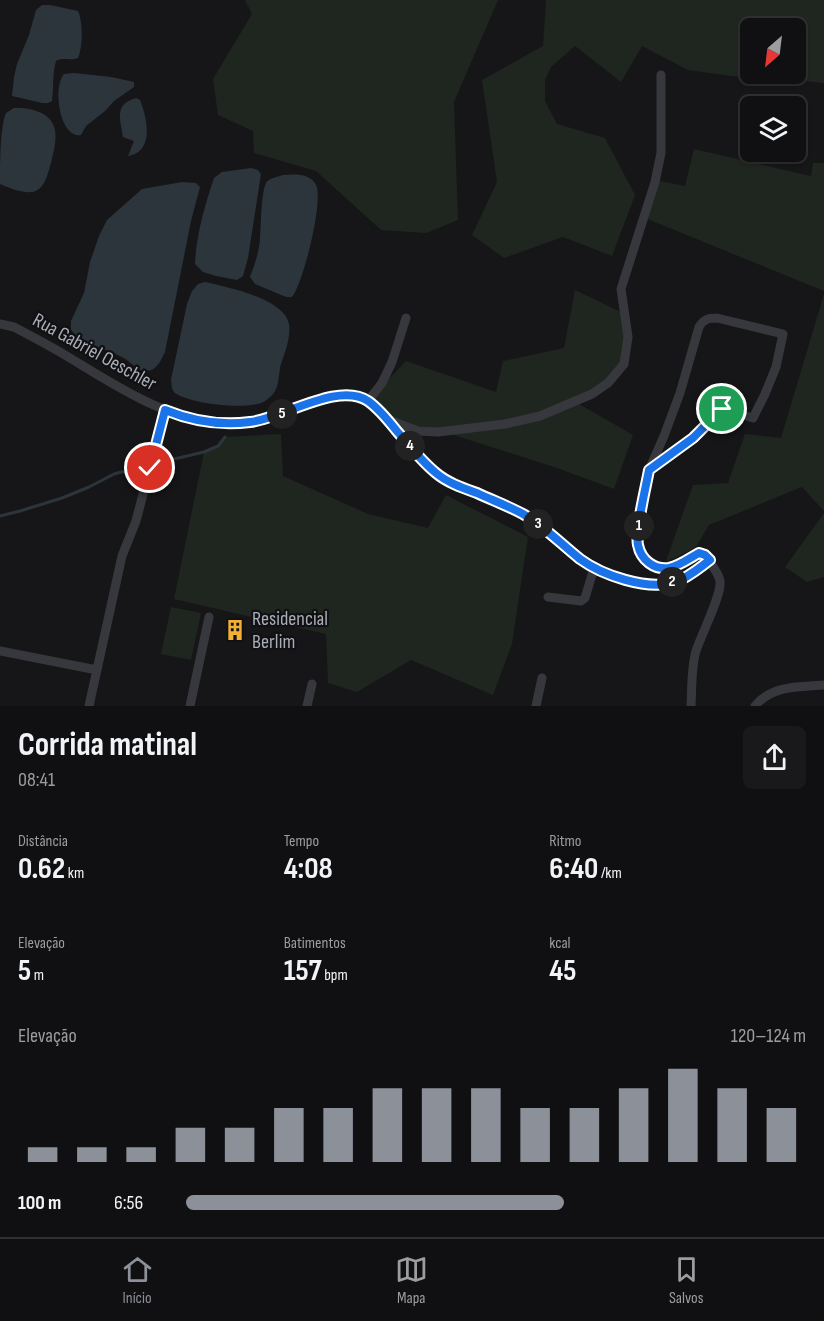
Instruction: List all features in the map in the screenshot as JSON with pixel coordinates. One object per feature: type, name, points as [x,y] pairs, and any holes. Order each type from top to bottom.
[{"type":"street","points":[[387,419],[418,430],[438,432],[505,424],[540,416],[592,394],[608,383],[624,364],[628,337],[621,289],[655,182],[661,153],[661,75]]},
{"type":"street","points":[[406,318],[392,362],[382,383],[368,401],[438,475],[524,514],[594,568],[614,576],[657,585],[674,582],[710,560]]},
{"type":"street","points":[[649,470],[693,438],[722,409],[753,418],[776,367],[783,334],[717,318],[703,321],[699,327],[680,393],[649,470],[637,543],[641,555],[650,564],[660,568],[671,568],[699,553],[710,560],[720,579],[718,595],[693,664],[691,706]]},
{"type":"street","name":"Rua Gabriel Oeschler","points":[[0,324],[14,327],[117,386],[165,410],[191,419],[228,424],[251,422],[333,396],[357,396],[368,401]]},
{"type":"street","points":[[89,706],[122,556],[136,521],[165,410]]},
{"type":"street","points":[[548,597],[581,601],[585,598],[594,568]]},
{"type":"street","points":[[190,706],[209,617]]},
{"type":"street","points":[[0,651],[97,670]]},
{"type":"street","points":[[755,706],[773,691],[824,685],[824,673]]},
{"type":"street","points":[[536,706],[542,678]]},
{"type":"street","points":[[307,706],[312,684]]},
{"type":"shaded area","points":[[245,0],[498,0],[454,102],[458,220],[426,233],[381,230],[316,171],[254,153],[253,131],[218,115],[213,79],[252,14]]},
{"type":"shaded area","points":[[546,0],[824,0],[824,83],[806,81],[806,18],[740,18],[740,76],[688,70],[642,46],[621,82],[575,46],[551,67],[545,80],[545,101],[557,124],[605,138],[635,195],[612,256],[563,237],[504,258],[472,235],[497,182],[482,80],[543,46]]},
{"type":"shaded area","points":[[42,5],[78,11],[82,28],[78,58],[56,61],[52,101],[48,103],[12,96],[17,64],[36,10]]},
{"type":"shaded area","points":[[74,73],[134,82],[134,87],[86,126],[81,135],[74,134],[68,129],[60,111],[60,81],[64,74]]},
{"type":"shaded area","points":[[136,98],[140,100],[143,107],[146,141],[137,153],[128,156],[134,141],[123,137],[120,113],[124,104]]},
{"type":"shaded area","points":[[14,108],[27,108],[45,115],[50,119],[55,130],[56,138],[46,179],[39,189],[32,192],[0,184],[4,119],[6,113]]},
{"type":"shaded area","points":[[694,149],[740,160],[740,162],[750,162],[811,176],[813,163],[824,163],[824,291],[645,218],[660,181],[685,186]]},
{"type":"shaded area","points":[[251,168],[258,170],[261,174],[243,276],[237,280],[203,272],[195,264],[197,242],[214,178],[222,172]]},
{"type":"shaded area","points":[[283,175],[310,178],[316,185],[318,194],[311,242],[302,276],[292,297],[286,297],[255,284],[250,277],[259,246],[264,188],[269,180]]},
{"type":"shaded area","points":[[182,182],[196,183],[200,187],[165,352],[156,367],[150,371],[142,371],[122,357],[82,339],[71,330],[71,321],[84,293],[90,262],[107,220],[142,189]]},
{"type":"shaded area","points":[[205,282],[253,295],[277,307],[285,315],[289,324],[289,334],[278,385],[274,393],[265,401],[246,406],[220,405],[183,397],[173,390],[171,380],[187,304],[192,291],[198,284]]},
{"type":"shaded area","points":[[575,290],[621,312],[627,336],[622,363],[607,380],[574,401],[633,435],[614,489],[557,468],[438,430],[415,426],[395,419],[374,398],[406,361],[496,392],[503,361],[564,348]]},
{"type":"shaded area","points":[[824,294],[824,511],[802,487],[709,525],[696,547],[666,561],[693,485],[728,483],[745,434],[781,438]]},
{"type":"shaded area","points":[[281,434],[283,476],[368,514],[428,528],[446,495],[528,537],[512,644],[493,695],[411,660],[357,692],[328,683],[326,634],[174,599],[204,452],[218,446],[225,437]]},
{"type":"shaded area","points":[[824,513],[824,577],[807,582],[785,567]]},
{"type":"shaded area","points":[[171,607],[201,613],[191,660],[161,654]]},
{"type":"waterway","points":[[161,462],[204,452],[218,446],[225,437]]},
{"type":"waterway","points":[[0,516],[62,498],[114,474],[140,467]]},
{"type":"place","name":"Residencial Berlim","points":[[235,630]]},
{"type":"route","points":[[150,468],[165,410],[191,419],[228,424],[251,422],[278,415],[322,398],[357,396],[368,401],[438,475],[524,514],[594,568],[636,582],[657,585],[674,582],[710,560],[699,553],[671,568],[660,568],[650,564],[641,555],[637,543],[649,470],[693,438],[722,409]]}]
